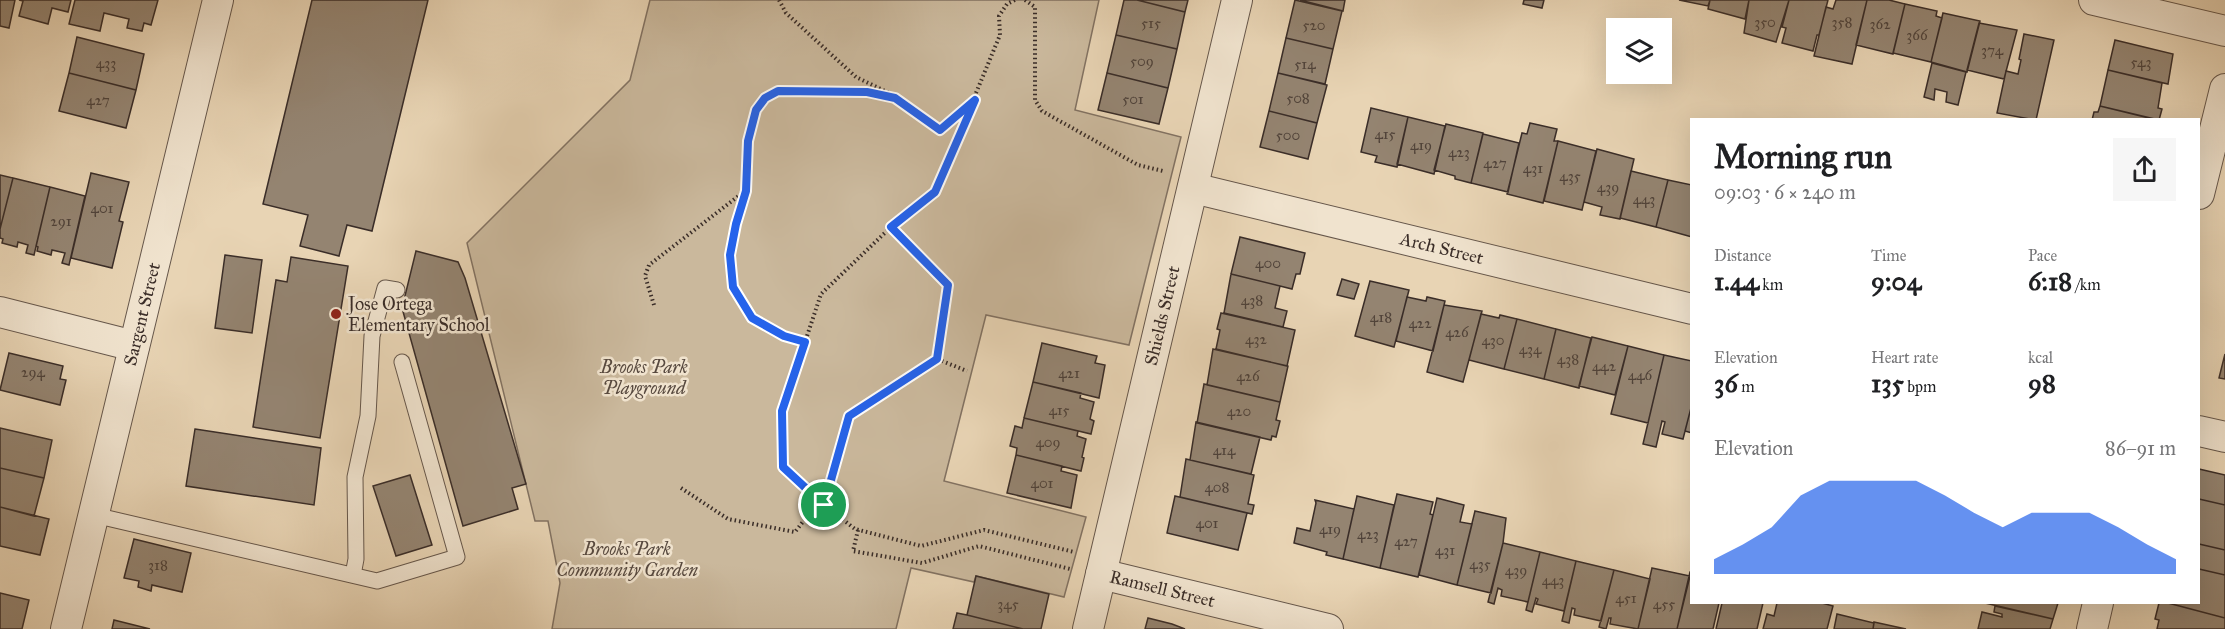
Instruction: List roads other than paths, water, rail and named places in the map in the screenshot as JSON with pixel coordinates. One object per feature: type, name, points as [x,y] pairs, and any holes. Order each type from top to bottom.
[{"type":"street","name":"Sargent Street","points":[[66,629],[218,0]]},
{"type":"street","name":"Shields Street","points":[[1088,629],[1182,181],[1237,0]]},
{"type":"street","points":[[2094,0],[2225,32]]},
{"type":"street","points":[[2200,190],[2225,89]]},
{"type":"street","name":"Arch Street","points":[[1182,181],[1690,308]]},
{"type":"street","points":[[0,312],[134,346]]},
{"type":"street","points":[[2200,431],[2225,437]]},
{"type":"street","name":"Ramsell Street","points":[[1102,570],[1328,629]]},
{"type":"street","points":[[2092,629],[2098,604]]},
{"type":"lane","points":[[352,575],[356,559],[355,477],[368,416],[372,336],[385,288],[397,290]]},
{"type":"lane","points":[[94,515],[377,581],[457,557],[402,362]]},
{"type":"place","name":"Jose Ortega Elementary School","points":[[336,314]]},
{"type":"park label","name":"Brooks Park Playground","points":[[644,377]]},
{"type":"park label","name":"Brooks Park Community Garden","points":[[627,559]]}]
